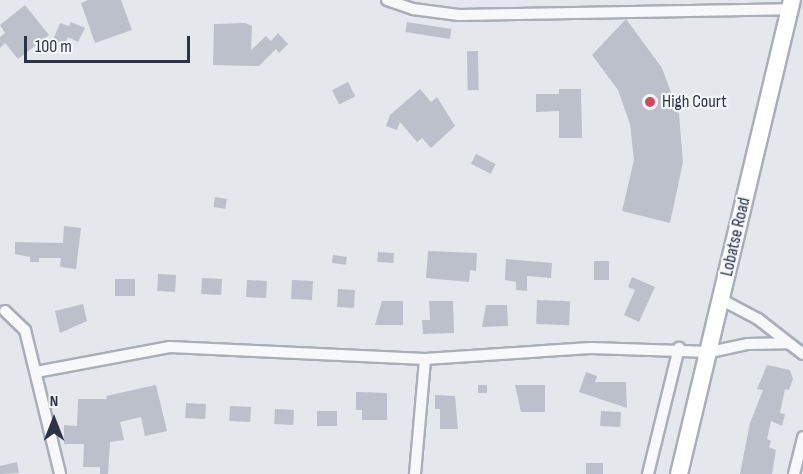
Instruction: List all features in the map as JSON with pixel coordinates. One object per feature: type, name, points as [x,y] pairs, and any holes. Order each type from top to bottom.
[{"type":"highway","name":"Lobatse Road","points":[[679,474],[710,351],[790,5]]},
{"type":"street","points":[[387,0],[412,9],[451,15],[687,4],[790,5]]},
{"type":"street","points":[[722,300],[758,319],[803,354]]},
{"type":"street","points":[[5,311],[25,330],[60,474]]},
{"type":"street","points":[[36,372],[170,347],[425,360],[591,348],[679,348],[710,351],[748,344],[787,343]]},
{"type":"street","points":[[648,474],[679,348]]},
{"type":"street","points":[[415,474],[425,360]]},
{"type":"street","points":[[794,474],[803,437]]},
{"type":"building","points":[[88,0],[121,0],[132,30],[95,43],[81,3]]},
{"type":"building","points":[[25,5],[49,35],[18,59],[5,43],[0,48],[0,37],[5,33],[0,25]]},
{"type":"building","points":[[626,19],[662,68],[679,114],[683,162],[670,223],[622,211],[634,160],[630,124],[618,90],[592,55]]},
{"type":"building","points":[[71,22],[85,28],[78,42],[68,37],[65,44],[53,40],[60,23],[69,26]]},
{"type":"building","points":[[407,22],[451,29],[450,39],[405,32]]},
{"type":"building","points":[[245,23],[252,26],[251,50],[266,36],[271,41],[278,33],[288,44],[279,53],[276,49],[259,66],[213,65],[214,24]]},
{"type":"building","points":[[467,51],[478,51],[479,90],[468,90]]},
{"type":"building","points":[[348,82],[355,96],[339,104],[332,90]]},
{"type":"building","points":[[420,89],[431,102],[437,97],[455,126],[431,148],[422,138],[417,142],[400,122],[397,130],[386,126],[390,115]]},
{"type":"building","points":[[559,89],[581,89],[582,138],[559,138],[559,111],[536,112],[536,94],[559,94]]},
{"type":"building","points":[[476,154],[496,164],[491,174],[471,164]]},
{"type":"building","points":[[215,197],[227,199],[225,209],[213,207]]},
{"type":"building","points":[[64,226],[81,228],[76,269],[60,267],[61,258],[39,258],[39,262],[30,262],[30,257],[15,254],[15,242],[63,243]]},
{"type":"building","points":[[428,251],[477,253],[476,271],[470,270],[469,282],[426,278]]},
{"type":"building","points":[[378,252],[394,253],[393,263],[377,262]]},
{"type":"building","points":[[333,255],[347,257],[346,265],[332,263]]},
{"type":"building","points":[[506,259],[552,263],[551,278],[527,276],[527,291],[516,290],[516,282],[505,280]]},
{"type":"building","points":[[594,261],[609,261],[609,280],[594,280]]},
{"type":"building","points":[[158,274],[176,275],[175,292],[157,291]]},
{"type":"building","points":[[632,277],[655,287],[639,322],[624,315],[635,290],[628,287]]},
{"type":"building","points":[[202,278],[222,279],[221,295],[201,294]]},
{"type":"building","points":[[115,279],[135,279],[135,296],[115,296]]},
{"type":"building","points":[[247,280],[267,281],[266,298],[246,297]]},
{"type":"building","points":[[292,280],[313,281],[312,300],[291,299]]},
{"type":"building","points":[[338,289],[355,290],[354,308],[337,307]]},
{"type":"building","points":[[537,300],[570,301],[569,325],[536,324]]},
{"type":"building","points":[[382,301],[403,301],[403,325],[375,325]]},
{"type":"building","points":[[429,301],[453,301],[454,333],[423,334],[422,320],[430,320]]},
{"type":"building","points":[[83,304],[87,321],[60,333],[55,311]]},
{"type":"building","points":[[486,305],[507,305],[508,326],[482,327]]},
{"type":"building","points":[[767,365],[790,370],[793,379],[789,390],[785,389],[780,413],[785,414],[782,426],[771,421],[767,439],[771,441],[769,447],[776,450],[772,474],[740,474],[750,423],[763,390],[757,389]]},
{"type":"building","points":[[586,372],[597,376],[595,382],[626,382],[627,408],[579,392]]},
{"type":"building","points":[[156,385],[167,431],[145,436],[141,417],[120,422],[124,440],[110,442],[108,474],[100,474],[100,467],[83,467],[84,444],[64,444],[64,425],[77,426],[78,399],[107,399],[106,396]]},
{"type":"building","points":[[478,385],[487,385],[487,393],[478,393]]},
{"type":"building","points":[[515,385],[545,385],[545,412],[521,412]]},
{"type":"building","points":[[356,392],[387,393],[387,420],[362,420],[362,410],[356,410]]},
{"type":"building","points":[[435,395],[455,396],[458,429],[440,429],[440,409],[435,409]]},
{"type":"building","points":[[186,403],[206,404],[205,419],[185,418]]},
{"type":"building","points":[[230,406],[251,407],[250,422],[229,421]]},
{"type":"building","points":[[275,409],[294,410],[293,425],[274,424]]},
{"type":"building","points":[[317,411],[337,411],[337,426],[317,426]]},
{"type":"building","points":[[601,411],[621,412],[620,427],[600,426]]},
{"type":"building","points":[[17,462],[19,473],[0,474],[0,466]]},
{"type":"building","points":[[586,463],[603,463],[603,474],[586,474]]},
{"type":"place","name":"High Court","points":[[650,102]]}]
